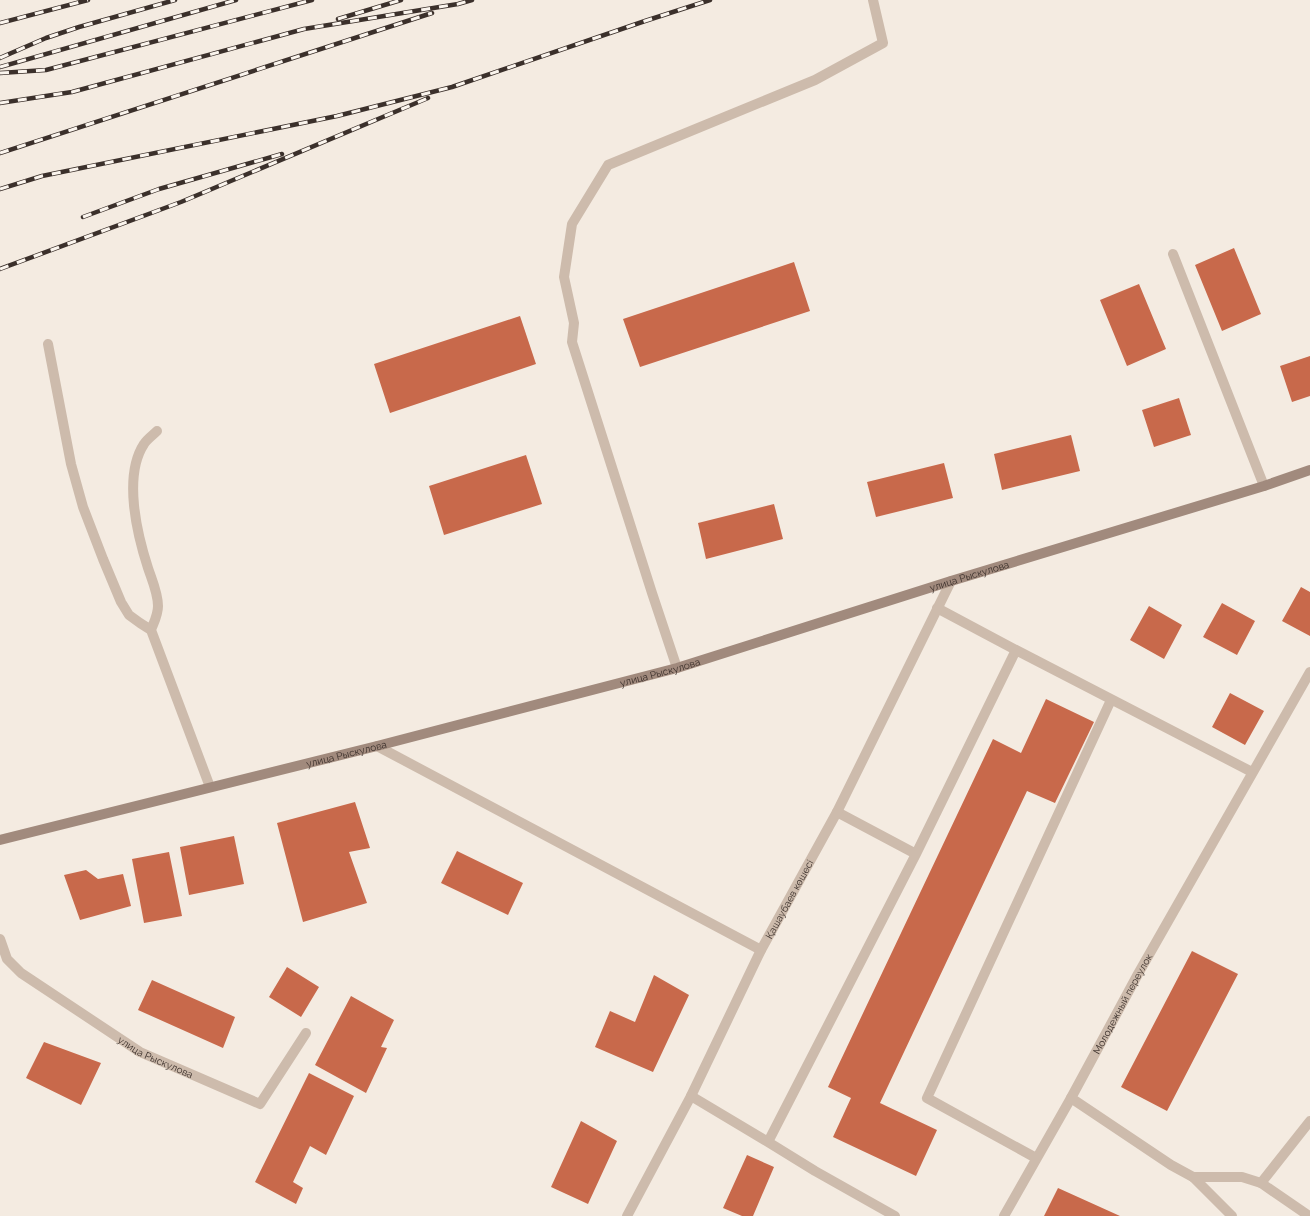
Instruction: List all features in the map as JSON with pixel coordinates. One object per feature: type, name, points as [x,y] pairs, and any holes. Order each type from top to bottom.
[{"type":"street","points":[[678,668],[652,593],[572,342],[574,323],[564,277],[572,224],[608,165],[815,80],[883,43],[873,0]]},
{"type":"street","points":[[1174,254],[1264,486]]},
{"type":"street","points":[[48,344],[71,464],[83,507],[121,602],[129,615],[152,630]]},
{"type":"street","points":[[157,431],[145,443],[138,456],[133,498],[137,528],[156,593],[158,605],[152,630],[210,787]]},
{"type":"street","name":"улица Рыскулова","points":[[0,840],[377,746],[678,668],[951,581],[1264,486],[1310,470]]},
{"type":"street","name":"Қашаубаев көшесі","points":[[627,1216],[691,1096],[761,950],[837,812],[951,581]]},
{"type":"street","points":[[937,608],[1111,700],[1252,772]]},
{"type":"street","points":[[768,1142],[916,854],[1016,650]]},
{"type":"street","name":"Молодежный переулок","points":[[1004,1216],[1071,1098],[1138,974],[1310,672]]},
{"type":"street","points":[[1036,1158],[927,1098],[1111,700]]},
{"type":"street","points":[[377,746],[761,950]]},
{"type":"street","points":[[837,812],[916,854]]},
{"type":"street","name":"улица Рыскулова","points":[[0,939],[8,959],[21,973],[140,1052],[260,1104],[306,1033]]},
{"type":"street","points":[[691,1096],[815,1171],[895,1216]]},
{"type":"street","points":[[1071,1098],[1171,1165],[1193,1177],[1232,1216]]},
{"type":"street","points":[[1260,1183],[1310,1122]]},
{"type":"street","points":[[1193,1177],[1242,1177],[1260,1183],[1309,1216]]},
{"type":"building","points":[[1234,248],[1261,314],[1222,331],[1195,265]]},
{"type":"building","points":[[794,262],[810,311],[640,367],[623,319]]},
{"type":"building","points":[[1139,284],[1166,349],[1127,366],[1100,300]]},
{"type":"building","points":[[520,316],[536,364],[390,413],[374,364]]},
{"type":"building","points":[[1310,356],[1310,396],[1292,402],[1280,366]]},
{"type":"building","points":[[1179,398],[1191,435],[1154,447],[1142,410]]},
{"type":"building","points":[[1071,435],[1080,471],[1002,490],[994,454]]},
{"type":"building","points":[[526,455],[542,504],[444,535],[429,486]]},
{"type":"building","points":[[944,463],[953,498],[876,517],[867,482]]},
{"type":"building","points":[[774,504],[783,539],[706,559],[698,523]]},
{"type":"building","points":[[1301,587],[1310,592],[1310,636],[1282,621]]},
{"type":"building","points":[[1222,603],[1255,621],[1237,655],[1203,637]]},
{"type":"building","points":[[1149,606],[1182,625],[1164,659],[1130,640]]},
{"type":"building","points":[[1230,693],[1264,711],[1245,745],[1212,727]]},
{"type":"building","points":[[1046,699],[1094,722],[1055,803],[1027,791],[880,1103],[937,1130],[916,1176],[833,1137],[851,1098],[828,1087],[993,739],[1021,753]]},
{"type":"building","points":[[355,802],[370,848],[349,852],[367,903],[303,922],[277,823]]},
{"type":"building","points":[[234,836],[244,884],[189,895],[180,847]]},
{"type":"building","points":[[457,851],[523,883],[508,915],[441,883]]},
{"type":"building","points":[[169,852],[182,916],[144,923],[132,859]]},
{"type":"building","points":[[86,870],[98,879],[123,874],[131,906],[80,920],[64,875]]},
{"type":"building","points":[[1192,951],[1238,974],[1167,1111],[1121,1087]]},
{"type":"building","points":[[287,967],[319,987],[301,1017],[269,997]]},
{"type":"building","points":[[654,975],[689,995],[653,1072],[595,1047],[610,1011],[635,1022]]},
{"type":"building","points":[[152,980],[235,1017],[223,1048],[138,1010]]},
{"type":"building","points":[[351,996],[394,1020],[381,1047],[387,1048],[366,1093],[315,1065]]},
{"type":"building","points":[[44,1042],[101,1063],[81,1105],[26,1078]]},
{"type":"building","points":[[309,1073],[354,1096],[326,1155],[310,1146],[293,1182],[303,1188],[296,1204],[255,1182]]},
{"type":"building","points":[[581,1121],[617,1141],[588,1204],[551,1187]]},
{"type":"building","points":[[747,1155],[774,1167],[753,1216],[742,1216],[723,1208]]},
{"type":"building","points":[[1058,1188],[1120,1216],[1044,1216]]},
{"type":"railway","points":[[0,23],[88,0]]},
{"type":"railway","points":[[0,58],[46,38],[79,27],[175,0]]},
{"type":"railway","points":[[0,67],[236,0]]},
{"type":"railway","points":[[0,73],[46,70],[312,0]]},
{"type":"railway","points":[[338,19],[401,0]]},
{"type":"railway","points":[[0,103],[72,92],[304,29],[458,4],[472,0]]},
{"type":"railway","points":[[0,189],[42,176],[337,116],[452,87],[710,0]]},
{"type":"railway","points":[[0,153],[432,13]]},
{"type":"railway","points":[[0,269],[181,202],[428,98]]},
{"type":"railway","points":[[83,217],[159,189],[282,154]]}]
